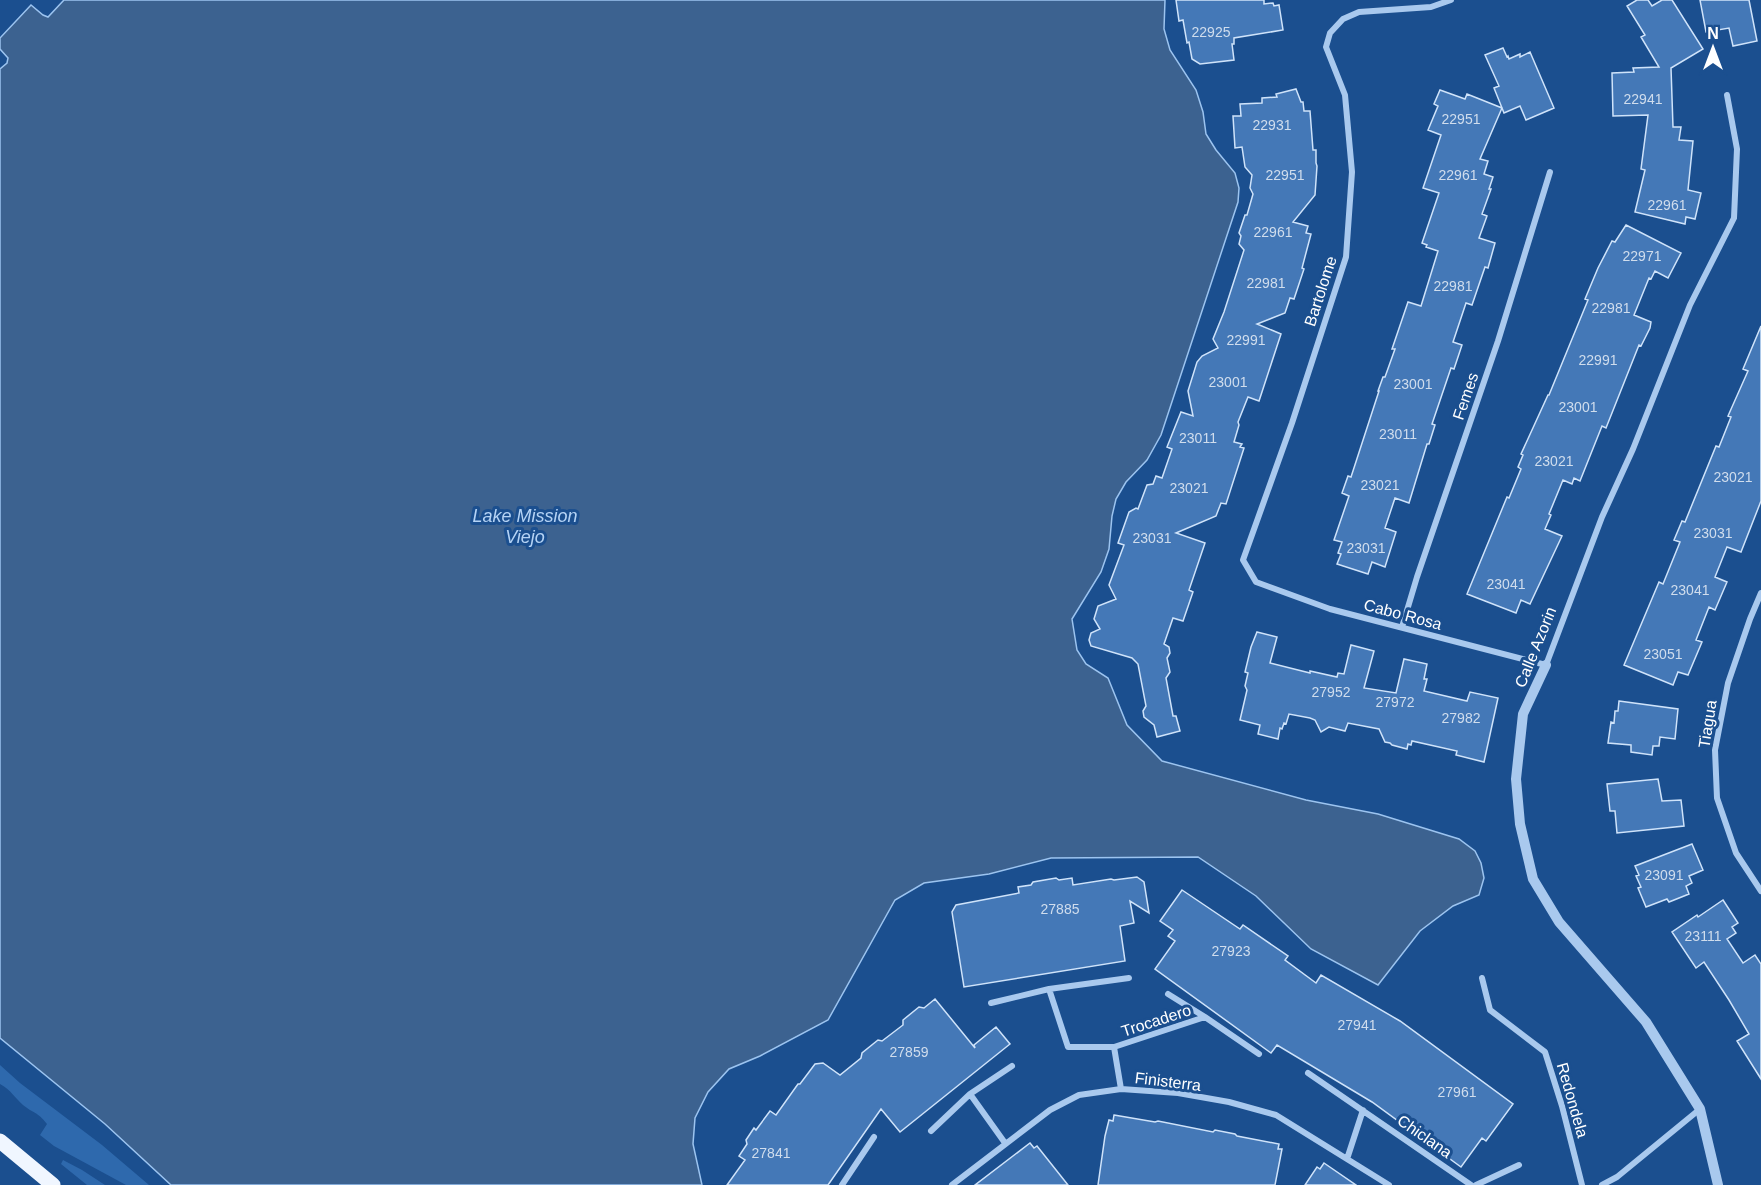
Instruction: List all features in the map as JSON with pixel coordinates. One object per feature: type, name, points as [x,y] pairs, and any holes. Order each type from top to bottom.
[{"type":"main road","points":[[0,1141],[53,1185]]},
{"type":"street","name":"Bartolome","points":[[1256,582],[1243,560],[1292,423],[1346,257],[1352,172],[1345,95],[1326,47],[1330,33],[1343,19],[1359,12],[1431,7],[1451,0]]},
{"type":"street","name":"Calle Azorin","points":[[1718,1185],[1700,1109],[1646,1022],[1559,922],[1533,879],[1520,825],[1516,779],[1523,714],[1546,665],[1602,517],[1633,449],[1689,306],[1734,218],[1737,149],[1727,95]]},
{"type":"street","name":"Femes","points":[[1402,627],[1498,341],[1550,172]]},
{"type":"street","name":"Cabo Rosa","points":[[1256,582],[1330,609],[1546,665]]},
{"type":"street","name":"Tiagua","points":[[1761,593],[1728,683],[1715,750],[1717,798],[1736,853],[1761,891]]},
{"type":"street","points":[[991,1003],[1049,989],[1128,978]]},
{"type":"street","name":"Redondela","points":[[1482,978],[1490,1010],[1545,1052],[1562,1106],[1582,1185]]},
{"type":"street","name":"Trocadero","points":[[1049,989],[1068,1047],[1114,1047],[1205,1017]]},
{"type":"street","name":"Trocadero","points":[[1168,994],[1259,1054]]},
{"type":"street","name":"Trocadero","points":[[1114,1047],[1121,1089]]},
{"type":"street","points":[[931,1131],[970,1094],[1012,1066]]},
{"type":"street","name":"Chiclana","points":[[1308,1073],[1471,1185]]},
{"type":"street","name":"Finisterra","points":[[952,1185],[1050,1110],[1079,1095],[1121,1089],[1178,1093],[1229,1102],[1276,1115],[1389,1185]]},
{"type":"street","points":[[970,1094],[1005,1143]]},
{"type":"street","points":[[1602,1185],[1617,1177],[1700,1109]]},
{"type":"street","points":[[1347,1158],[1364,1110]]},
{"type":"street","points":[[842,1185],[874,1137]]},
{"type":"street","points":[[1476,1185],[1519,1165]]},
{"type":"shaded area","points":[[0,1065],[149,1185],[126,1185],[54,1146],[40,1135],[47,1124],[0,1084]]},
{"type":"shaded area","points":[[63,1160],[105,1185],[87,1185],[61,1164]]},
{"type":"water","name":"Lake Mission Viejo","points":[[64,0],[1165,0],[1164,29],[1170,50],[1196,90],[1203,112],[1206,134],[1235,173],[1239,188],[1238,202],[1161,435],[1147,460],[1126,482],[1116,499],[1109,549],[1101,572],[1072,619],[1077,650],[1086,664],[1108,678],[1127,725],[1162,761],[1306,800],[1378,814],[1459,839],[1475,851],[1481,863],[1484,878],[1479,895],[1453,906],[1420,931],[1378,985],[1311,949],[1256,896],[1198,857],[1051,858],[989,874],[924,883],[895,900],[828,1020],[760,1056],[729,1069],[708,1092],[695,1118],[693,1144],[702,1185],[171,1185],[105,1124],[0,1038],[0,69],[7,63],[8,58],[0,49],[0,38],[31,5],[48,17]]},
{"type":"building","points":[[1176,0],[1264,0],[1264,4],[1279,5],[1283,30],[1234,38],[1234,44],[1232,44],[1234,60],[1200,64],[1192,59],[1183,20],[1179,21]]},
{"type":"building","points":[[1637,0],[1648,0],[1652,6],[1662,0],[1672,0],[1703,49],[1671,68],[1673,127],[1681,127],[1679,140],[1693,141],[1688,190],[1701,193],[1695,219],[1686,217],[1685,224],[1635,212],[1645,170],[1641,169],[1648,115],[1613,116],[1612,73],[1634,72],[1633,68],[1659,67],[1641,37],[1645,35],[1627,6]]},
{"type":"building","points":[[1700,0],[1749,0],[1757,41],[1733,46],[1729,28],[1706,32]]},
{"type":"building","points":[[1503,48],[1509,59],[1530,52],[1554,108],[1526,120],[1520,106],[1504,113],[1494,88],[1499,86],[1485,55]]},
{"type":"building","points":[[1296,89],[1303,102],[1304,111],[1310,111],[1313,150],[1316,150],[1317,166],[1315,195],[1293,222],[1308,226],[1306,233],[1311,234],[1302,268],[1304,269],[1294,299],[1290,298],[1285,313],[1257,324],[1281,334],[1259,401],[1248,397],[1238,422],[1234,442],[1242,444],[1240,447],[1244,448],[1226,504],[1221,503],[1216,516],[1176,533],[1205,543],[1189,590],[1193,592],[1183,621],[1173,618],[1164,644],[1169,647],[1170,653],[1167,658],[1170,672],[1166,678],[1173,716],[1176,716],[1180,731],[1157,737],[1154,725],[1144,717],[1143,711],[1146,706],[1138,664],[1132,658],[1091,646],[1089,640],[1091,633],[1100,629],[1094,619],[1098,606],[1116,599],[1109,585],[1124,545],[1118,543],[1129,512],[1138,509],[1147,485],[1153,484],[1156,476],[1162,478],[1172,449],[1167,447],[1181,412],[1193,416],[1188,391],[1197,362],[1202,356],[1218,348],[1213,339],[1244,250],[1239,244],[1241,236],[1239,233],[1253,194],[1250,188],[1252,175],[1245,167],[1242,147],[1235,148],[1233,116],[1241,116],[1240,104],[1262,103],[1262,98],[1277,97],[1276,94]]},
{"type":"building","points":[[1440,90],[1465,99],[1467,94],[1502,108],[1480,159],[1488,161],[1484,174],[1493,177],[1482,214],[1487,216],[1479,238],[1495,243],[1488,268],[1485,267],[1472,305],[1466,303],[1453,342],[1462,345],[1454,369],[1451,368],[1432,424],[1435,425],[1409,503],[1395,498],[1385,528],[1396,532],[1385,567],[1372,562],[1368,574],[1337,564],[1342,542],[1334,540],[1349,496],[1342,493],[1348,476],[1351,477],[1378,391],[1395,349],[1392,349],[1408,302],[1421,306],[1438,251],[1422,243],[1439,193],[1423,188],[1441,135],[1428,130],[1438,106],[1434,104]]},
{"type":"building","points":[[1626,225],[1681,253],[1668,278],[1655,271],[1651,279],[1649,278],[1634,315],[1651,322],[1650,328],[1641,346],[1639,345],[1606,428],[1602,426],[1580,481],[1574,478],[1572,484],[1563,480],[1545,529],[1562,536],[1530,604],[1521,600],[1516,613],[1467,594],[1521,469],[1518,467],[1523,455],[1521,454],[1549,395],[1588,300],[1585,299],[1598,268],[1612,241],[1615,242]]},
{"type":"building","points":[[1761,326],[1761,501],[1741,552],[1727,547],[1715,577],[1727,582],[1715,610],[1709,607],[1696,640],[1702,642],[1688,675],[1678,672],[1673,685],[1624,665],[1659,582],[1663,584],[1680,542],[1674,540],[1682,521],[1685,522],[1716,446],[1719,447],[1731,417],[1728,416],[1748,371],[1743,369]]},
{"type":"building","points":[[1257,632],[1277,637],[1270,663],[1337,677],[1338,673],[1344,674],[1351,645],[1374,651],[1364,688],[1396,693],[1404,659],[1427,664],[1424,691],[1467,701],[1470,692],[1498,698],[1484,762],[1456,755],[1457,751],[1412,741],[1411,745],[1408,744],[1407,749],[1392,745],[1385,742],[1379,729],[1348,723],[1345,731],[1329,727],[1321,732],[1315,720],[1289,714],[1286,724],[1284,723],[1282,729],[1280,728],[1278,739],[1258,734],[1260,725],[1240,720],[1247,690],[1245,686],[1248,673],[1245,672]]},
{"type":"building","points":[[1619,701],[1678,709],[1675,739],[1660,737],[1659,746],[1653,746],[1652,755],[1631,752],[1631,745],[1608,743],[1611,722],[1614,723]]},
{"type":"building","points":[[1658,779],[1662,801],[1681,800],[1684,826],[1617,833],[1615,811],[1610,811],[1607,784]]},
{"type":"building","points":[[1692,844],[1703,870],[1689,876],[1692,883],[1686,886],[1689,894],[1669,902],[1667,899],[1646,907],[1638,888],[1641,887],[1635,866]]},
{"type":"building","points":[[1137,877],[1144,882],[1149,913],[1130,901],[1134,923],[1120,926],[1125,961],[964,987],[952,912],[956,905],[1019,893],[1018,887],[1056,878],[1059,880],[1072,878],[1073,885]]},
{"type":"building","points":[[1182,890],[1240,929],[1243,925],[1288,956],[1285,960],[1316,983],[1321,975],[1400,1021],[1513,1104],[1486,1141],[1482,1138],[1461,1167],[1372,1102],[1277,1045],[1271,1053],[1155,969],[1175,941],[1168,936],[1173,930],[1160,921]]},
{"type":"building","points":[[1723,900],[1738,923],[1732,927],[1736,933],[1727,939],[1743,963],[1755,955],[1761,964],[1761,1079],[1737,1041],[1749,1034],[1729,1000],[1704,962],[1696,968],[1672,932]]},
{"type":"building","points":[[935,999],[975,1048],[974,1045],[996,1027],[1010,1044],[900,1132],[881,1109],[828,1185],[727,1185],[745,1160],[739,1156],[754,1128],[756,1130],[770,1111],[776,1115],[815,1064],[823,1063],[840,1075],[878,1040],[882,1041],[903,1025],[903,1020],[919,1007],[924,1008]]},
{"type":"building","points":[[1114,1115],[1213,1132],[1215,1130],[1279,1144],[1278,1149],[1282,1149],[1275,1185],[1098,1185],[1105,1136],[1109,1120],[1113,1121]]},
{"type":"building","points":[[1030,1143],[1034,1148],[1037,1146],[1068,1185],[975,1185]]},
{"type":"building","points":[[1324,1163],[1356,1185],[1305,1185],[1317,1167],[1320,1169]]}]
